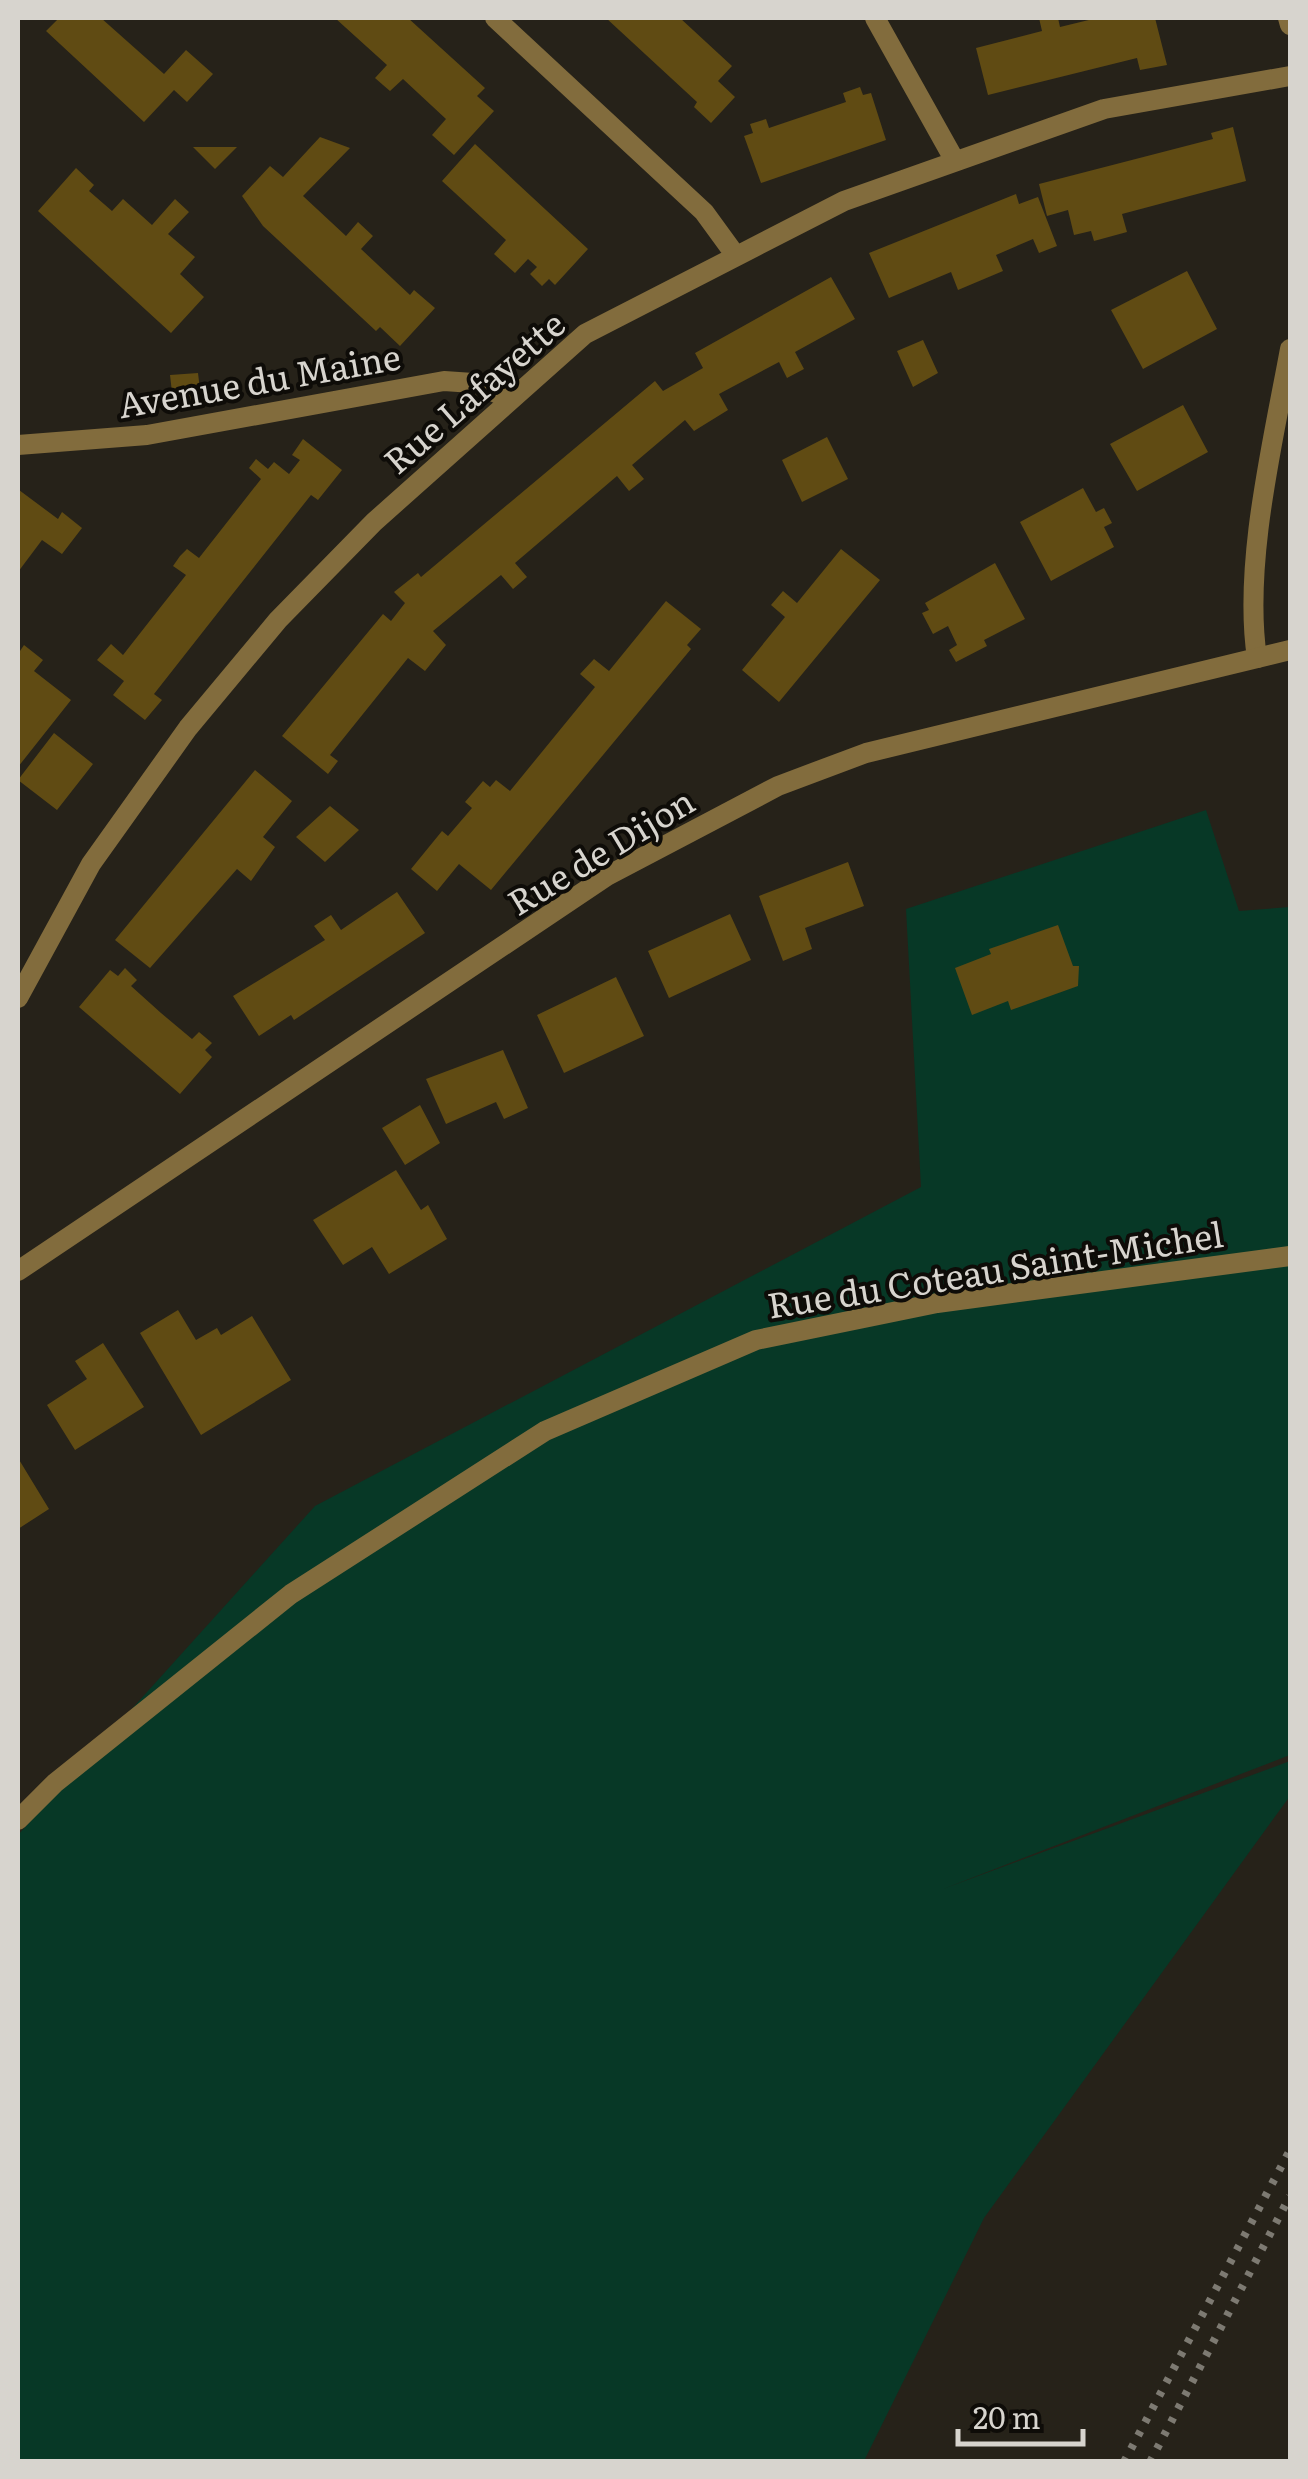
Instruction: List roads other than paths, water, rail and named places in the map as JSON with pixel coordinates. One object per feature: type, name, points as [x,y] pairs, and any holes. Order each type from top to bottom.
[{"type":"street","points":[[495,18],[704,212],[736,256]]},
{"type":"street","points":[[875,18],[954,161]]},
{"type":"street","points":[[1288,18],[1290,26]]},
{"type":"street","name":"Rue Lafayette","points":[[18,998],[91,864],[188,728],[278,620],[374,522],[508,398],[585,334],[844,201],[1104,110],[1290,76]]},
{"type":"street","points":[[1257,658],[1252,620],[1255,583],[1275,427],[1290,349]]},
{"type":"street","name":"Avenue du Maine","points":[[18,445],[147,435],[444,381],[473,383],[508,398]]},
{"type":"street","name":"Rue de Dijon","points":[[18,1270],[606,876],[778,786],[866,753],[1290,650]]},
{"type":"street","name":"Rue du Coteau Saint-Michel","points":[[18,1820],[55,1783],[291,1594],[544,1431],[756,1340],[937,1303],[1290,1256]]},
{"type":"railway","points":[[1124,2462],[1290,2150]]},
{"type":"railway","points":[[1150,2462],[1290,2196]]}]
